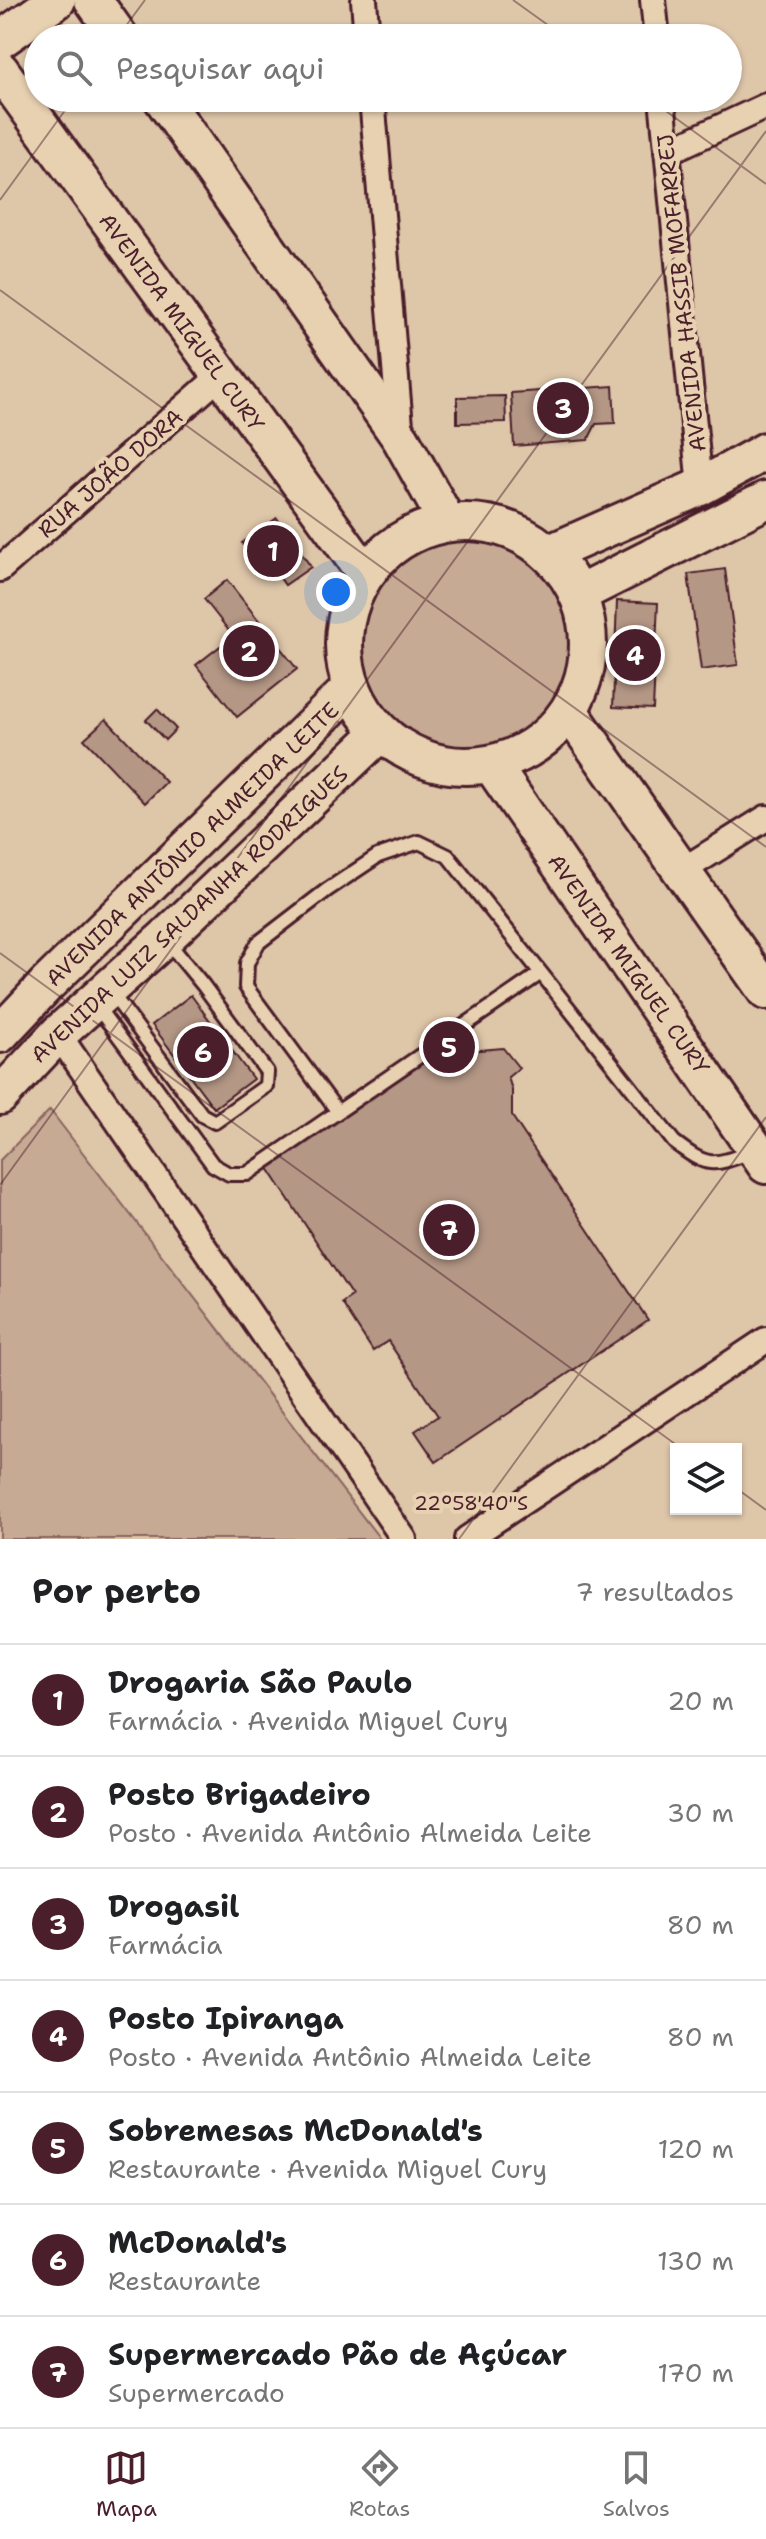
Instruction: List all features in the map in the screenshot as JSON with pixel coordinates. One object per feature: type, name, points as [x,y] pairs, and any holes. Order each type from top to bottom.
[{"type":"main road","points":[[0,40],[57,0]]},
{"type":"main road","points":[[93,0],[110,24]]},
{"type":"main road","name":"AVENIDA MIGUEL CURY","points":[[0,70],[24,103]]},
{"type":"main road","name":"AVENIDA MIGUEL CURY","points":[[30,112],[365,573]]},
{"type":"main road","points":[[172,112],[401,439],[447,522]]},
{"type":"main road","points":[[550,553],[700,487],[766,451]]},
{"type":"main road","points":[[579,594],[766,500]]},
{"type":"main road","points":[[484,521],[519,532],[550,553],[567,572],[579,594],[589,634],[585,674],[569,711],[548,735],[521,754],[491,764],[454,766],[418,758],[380,733],[366,716],[351,688],[343,649],[348,609],[365,573],[387,549],[415,531],[447,522],[484,521]]},
{"type":"main road","name":"AVENIDA ANTÔNIO ALMEIDA LEITE","points":[[0,1034],[47,984],[351,688]]},
{"type":"main road","points":[[569,711],[766,991]]},
{"type":"main road","name":"AVENIDA LUIZ SALDANHA RODRIGUES","points":[[0,1096],[58,1034],[164,939],[380,733]]},
{"type":"main road","name":"AVENIDA MIGUEL CURY","points":[[491,764],[761,1157]]},
{"type":"street","points":[[364,0],[366,24]]},
{"type":"street","points":[[653,0],[656,24]]},
{"type":"street","points":[[667,152],[766,106]]},
{"type":"street","points":[[373,112],[401,439]]},
{"type":"street","name":"AVENIDA HASSIB MOFARREJ","points":[[663,112],[700,487]]},
{"type":"street","name":"RUA JOÃO DORA","points":[[0,569],[220,376]]},
{"type":"street","points":[[683,870],[766,818]]},
{"type":"street","points":[[58,1034],[404,1539]]},
{"type":"street","points":[[467,1539],[766,1340]]},
{"type":"lane","points":[[338,1112],[246,987],[247,963],[258,943],[327,890],[378,856],[419,842],[448,856],[674,1142],[695,1158],[717,1165],[761,1157]]},
{"type":"lane","points":[[101,995],[210,1121],[215,1122],[266,1086],[267,1072],[203,985],[164,939]]},
{"type":"lane","points":[[101,995],[213,1165],[229,1174],[247,1174],[541,973]]},
{"type":"shaded area","points":[[465,537],[505,545],[539,568],[562,602],[570,642],[562,682],[539,716],[505,739],[465,747],[425,739],[391,716],[368,682],[360,642],[368,602],[391,568],[425,545]]},
{"type":"shaded area","points":[[50,1110],[380,1539],[0,1539],[0,1160]]},
{"type":"building","points":[[613,386],[615,423],[596,424],[588,440],[514,446],[511,393]]},
{"type":"building","points":[[505,396],[506,422],[457,423],[457,397]]},
{"type":"building","points":[[277,518],[311,567],[285,585],[267,560],[258,566],[242,543]]},
{"type":"building","points":[[725,569],[738,665],[701,670],[688,574]]},
{"type":"building","points":[[227,580],[297,669],[237,717],[196,665],[233,636],[204,599]]},
{"type":"building","points":[[617,601],[658,603],[653,709],[613,707]]},
{"type":"building","points":[[157,709],[176,729],[165,740],[146,720]]},
{"type":"building","points":[[106,719],[166,782],[145,803],[84,739]]},
{"type":"building","points":[[191,995],[253,1079],[214,1108],[152,1025]]},
{"type":"building","points":[[503,1048],[519,1068],[508,1077],[512,1090],[512,1116],[648,1320],[436,1462],[415,1431],[438,1416],[388,1341],[373,1351],[342,1303],[352,1296],[266,1165],[433,1054]]},
{"type":"place","name":"Drogasil","points":[[563,408]]},
{"type":"place","name":"Drogaria São Paulo","points":[[273,551]]},
{"type":"place","name":"Posto Brigadeiro","points":[[249,651]]},
{"type":"place","name":"Posto Ipiranga","points":[[635,655]]},
{"type":"place","name":"Sobremesas McDonald's","points":[[449,1047]]},
{"type":"place","name":"McDonald's","points":[[203,1052]]},
{"type":"place","name":"Supermercado Pão de Açúcar","points":[[449,1230]]}]
